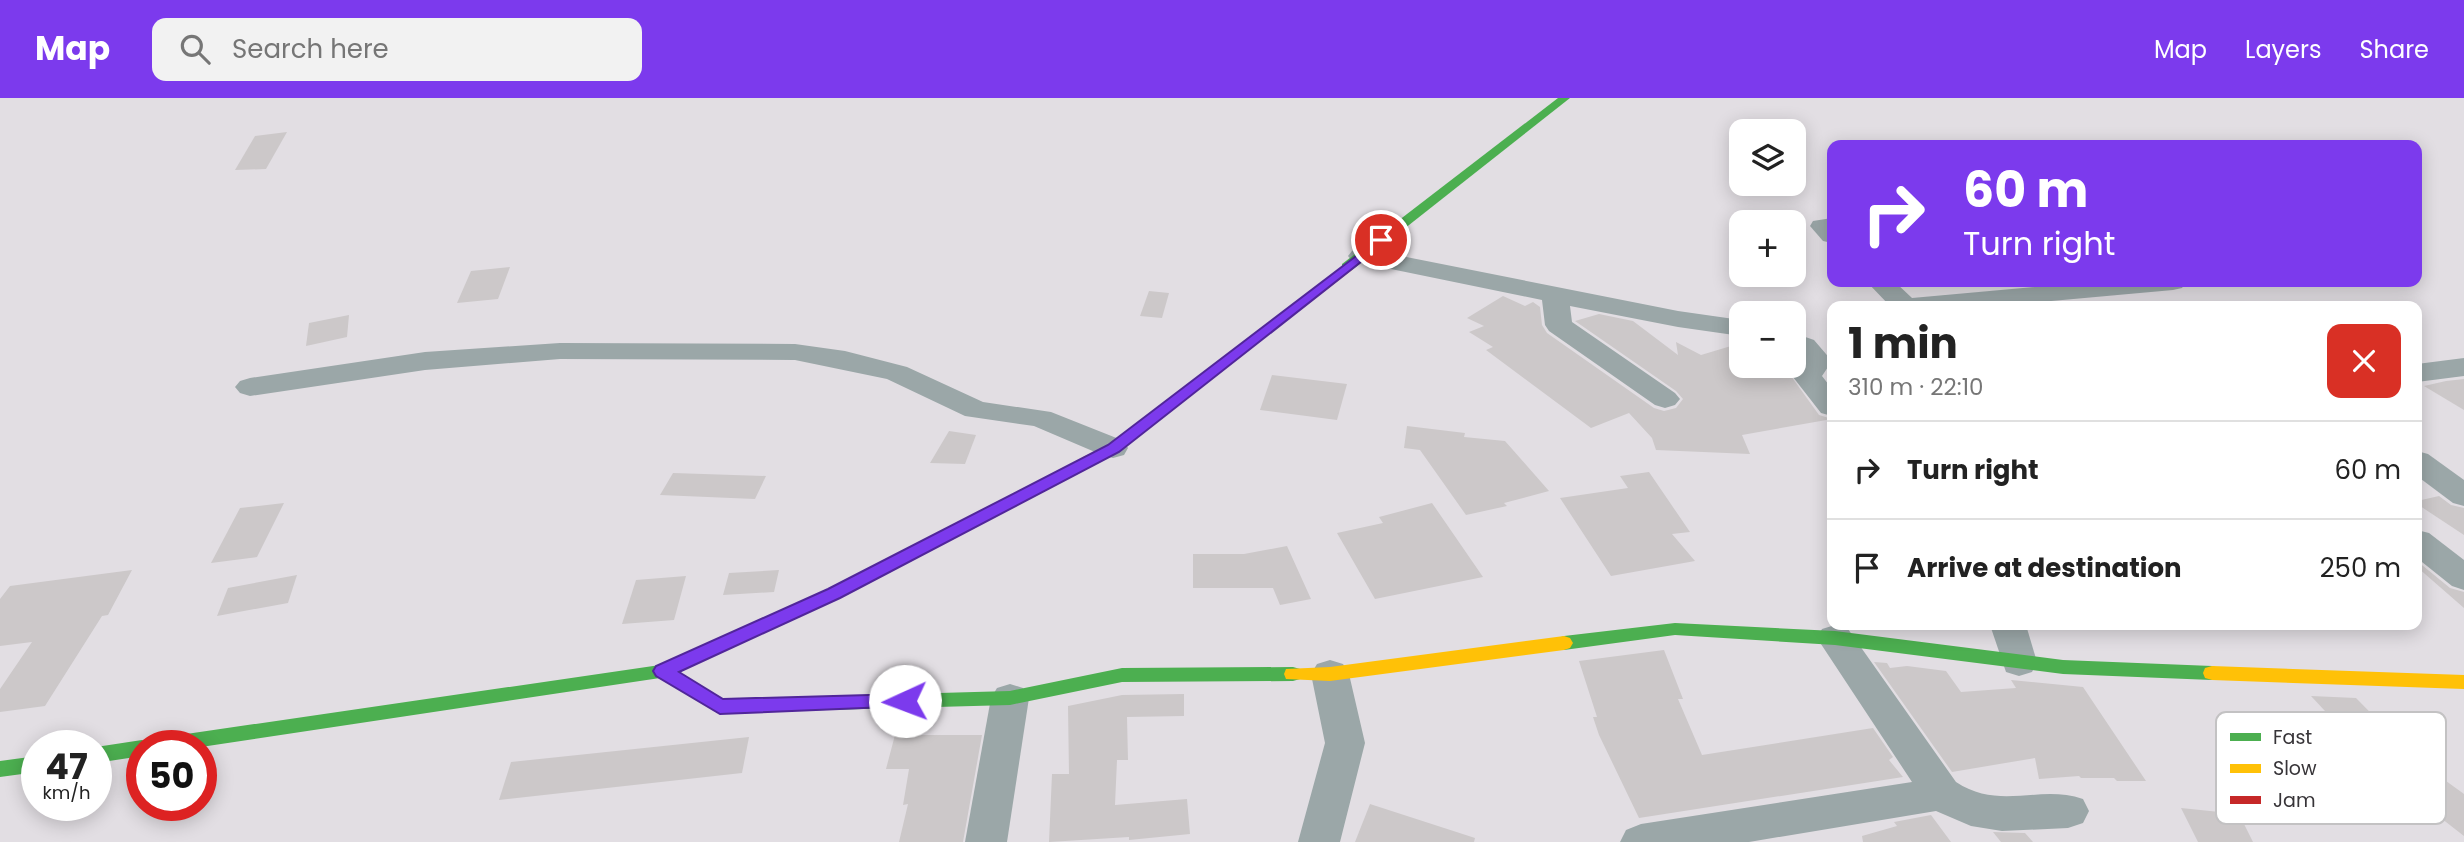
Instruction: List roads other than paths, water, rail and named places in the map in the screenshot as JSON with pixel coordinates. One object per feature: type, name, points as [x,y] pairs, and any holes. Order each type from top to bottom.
[{"type":"main road","points":[[217,737],[663,671],[834,593],[1113,449],[1565,98]]},
{"type":"main road","points":[[663,671],[720,706],[1010,698],[1122,675],[1329,674],[1675,629],[1835,638],[2063,667],[2464,682]]},
{"type":"main road","points":[[0,769],[21,766]]},
{"type":"street","points":[[1360,256],[1678,319],[1729,326]]},
{"type":"street","points":[[1886,287],[1902,301]]},
{"type":"street","points":[[1936,301],[2003,289],[2053,287]]},
{"type":"street","points":[[2105,287],[2123,301]]},
{"type":"street","points":[[1555,295],[1559,325],[1665,399]]},
{"type":"street","points":[[1806,348],[1818,360],[1807,377],[1827,401]]},
{"type":"street","points":[[250,387],[425,361],[560,351],[795,352],[845,360],[897,373],[976,410],[1040,418],[1113,449]]},
{"type":"street","points":[[2422,372],[2464,368]]},
{"type":"street","points":[[2422,465],[2464,496]]},
{"type":"street","points":[[2422,545],[2464,578]]},
{"type":"street","points":[[2009,630],[2019,662]]},
{"type":"street","points":[[1835,638],[1942,794],[1956,807],[1983,814],[2068,811]]},
{"type":"street","points":[[1319,842],[1345,743],[1329,674]]},
{"type":"street","points":[[986,842],[1010,698]]},
{"type":"street","points":[[1641,842],[1942,794]]}]
